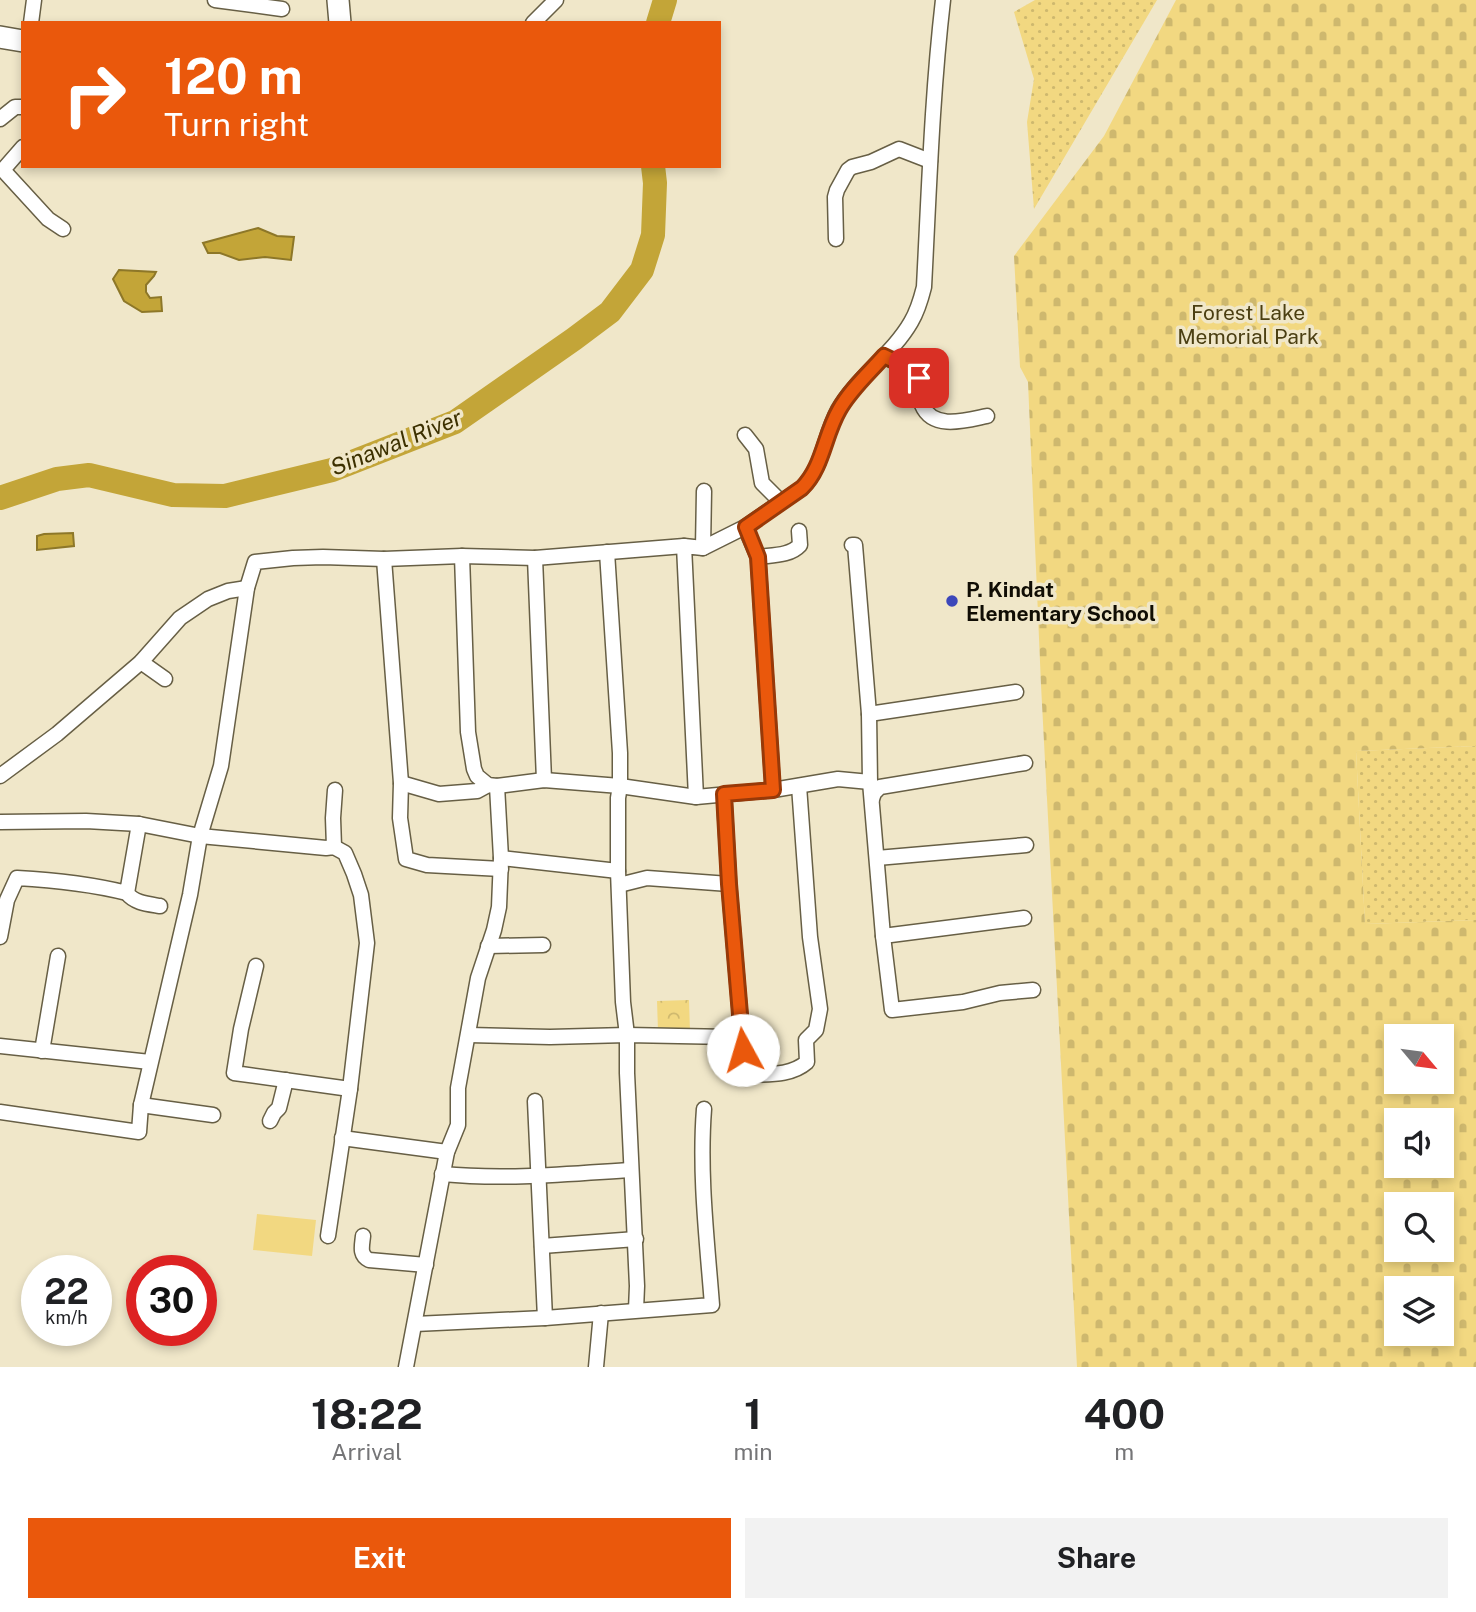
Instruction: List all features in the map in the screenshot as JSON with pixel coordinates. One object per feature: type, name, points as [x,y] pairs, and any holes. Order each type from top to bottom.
[{"type":"street","points":[[31,21],[34,0]]},
{"type":"street","points":[[215,0],[282,11]]},
{"type":"street","points":[[338,0],[340,21]]},
{"type":"street","points":[[535,21],[556,0]]},
{"type":"street","points":[[0,1112],[139,1132],[141,1105],[190,895],[200,836],[220,766],[247,588],[255,562],[323,557],[535,558],[684,546],[704,548],[746,527],[810,481],[839,408],[911,322],[924,287],[930,161],[943,0]]},
{"type":"street","points":[[0,37],[21,41]]},
{"type":"street","points":[[0,103],[19,107]]},
{"type":"street","points":[[0,119],[19,107]]},
{"type":"street","points":[[21,149],[2,172],[48,219],[64,229]]},
{"type":"street","points":[[836,239],[835,197],[848,170],[899,149],[930,161]]},
{"type":"street","points":[[884,356],[918,374],[922,407],[936,419],[949,422],[987,416]]},
{"type":"street","points":[[745,435],[756,449],[762,483],[781,502]]},
{"type":"street","points":[[704,491],[704,548]]},
{"type":"street","points":[[746,527],[758,557],[773,790]]},
{"type":"street","points":[[758,557],[797,549],[800,545],[799,531]]},
{"type":"street","points":[[852,545],[855,545],[869,714],[870,782],[892,1010],[1033,990]]},
{"type":"street","points":[[684,546],[696,797]]},
{"type":"street","points":[[607,552],[617,701],[620,786],[618,878],[636,1238],[636,1310]]},
{"type":"street","points":[[463,556],[470,755],[477,776],[493,785]]},
{"type":"street","points":[[535,558],[544,780]]},
{"type":"street","points":[[384,559],[401,783],[400,818],[406,859],[427,864],[501,864],[618,878],[647,877],[729,884]]},
{"type":"street","points":[[0,776],[57,734],[141,662],[180,618],[193,608],[228,591],[247,588]]},
{"type":"street","points":[[141,662],[165,679]]},
{"type":"street","points":[[869,714],[1016,692]]},
{"type":"street","points":[[872,799],[880,786],[1024,763]]},
{"type":"street","points":[[401,783],[439,794],[544,780],[620,786],[696,797],[773,790],[838,779],[870,782]]},
{"type":"street","points":[[406,1367],[442,1174],[458,1125],[458,1088],[478,978],[499,907],[501,864],[493,785]]},
{"type":"street","points":[[724,794],[743,1050],[748,1075],[791,1071],[807,1062],[806,1040],[816,1030],[820,1009],[810,937],[799,786]]},
{"type":"street","points":[[334,847],[332,818],[335,790]]},
{"type":"street","points":[[0,822],[86,821],[139,824],[200,836],[334,847],[345,853],[361,895],[367,943],[350,1089],[328,1236]]},
{"type":"street","points":[[127,893],[139,824]]},
{"type":"street","points":[[877,858],[1026,845]]},
{"type":"street","points":[[0,878],[48,879],[105,888],[127,893],[136,901],[160,906]]},
{"type":"street","points":[[0,936],[7,900],[18,878]]},
{"type":"street","points":[[883,936],[1024,918]]},
{"type":"street","points":[[488,946],[543,945]]},
{"type":"street","points":[[43,1051],[58,956]]},
{"type":"street","points":[[256,966],[234,1073],[350,1089]]},
{"type":"street","points":[[469,1035],[730,1037],[743,1050]]},
{"type":"street","points":[[0,1046],[150,1062]]},
{"type":"street","points":[[270,1121],[279,1108],[286,1080]]},
{"type":"street","points":[[535,1101],[545,1318]]},
{"type":"street","points":[[141,1105],[214,1115]]},
{"type":"street","points":[[415,1324],[545,1318],[712,1305],[704,1203],[704,1109]]},
{"type":"street","points":[[342,1138],[447,1152]]},
{"type":"street","points":[[442,1174],[470,1177],[537,1177],[631,1170]]},
{"type":"street","points":[[363,1236],[363,1258],[426,1265]]},
{"type":"street","points":[[542,1246],[636,1238]]},
{"type":"street","points":[[596,1367],[601,1313]]},
{"type":"green space","points":[[1035,0],[1157,0],[1034,209],[1027,122],[1034,79],[1014,12]]},
{"type":"green space","name":"Forest Lake Memorial Park","points":[[1176,0],[1476,0],[1476,746],[1356,751],[1365,924],[1476,920],[1476,1367],[1077,1367],[1028,382],[1020,367],[1014,256],[1104,136]]},
{"type":"green space","points":[[1476,746],[1476,920],[1365,924],[1356,751]]},
{"type":"green space","points":[[689,1000],[690,1031],[658,1031],[657,1001]]},
{"type":"green space","points":[[257,1214],[316,1220],[312,1256],[253,1250]]},
{"type":"shaded area","points":[[258,228],[277,236],[294,237],[291,260],[265,257],[239,260],[220,253],[208,253],[203,243]]},
{"type":"shaded area","points":[[119,270],[156,272],[146,285],[146,292],[150,298],[161,297],[162,311],[142,312],[124,301],[113,279]]},
{"type":"shaded area","points":[[73,533],[74,546],[37,550],[37,536]]},
{"type":"waterway","name":"Sinawal River","points":[[659,21],[665,0]]},
{"type":"waterway","name":"Sinawal River","points":[[0,498],[57,479],[89,475],[173,495],[225,496],[332,470],[455,422],[610,312],[642,270],[653,235],[653,168]]},
{"type":"place","name":"P. Kindat Elementary School","points":[[952,601]]},
{"type":"route","points":[[743,1050],[724,794],[773,790],[758,557],[746,527],[810,481],[839,408],[884,356],[913,370],[919,378]]}]
